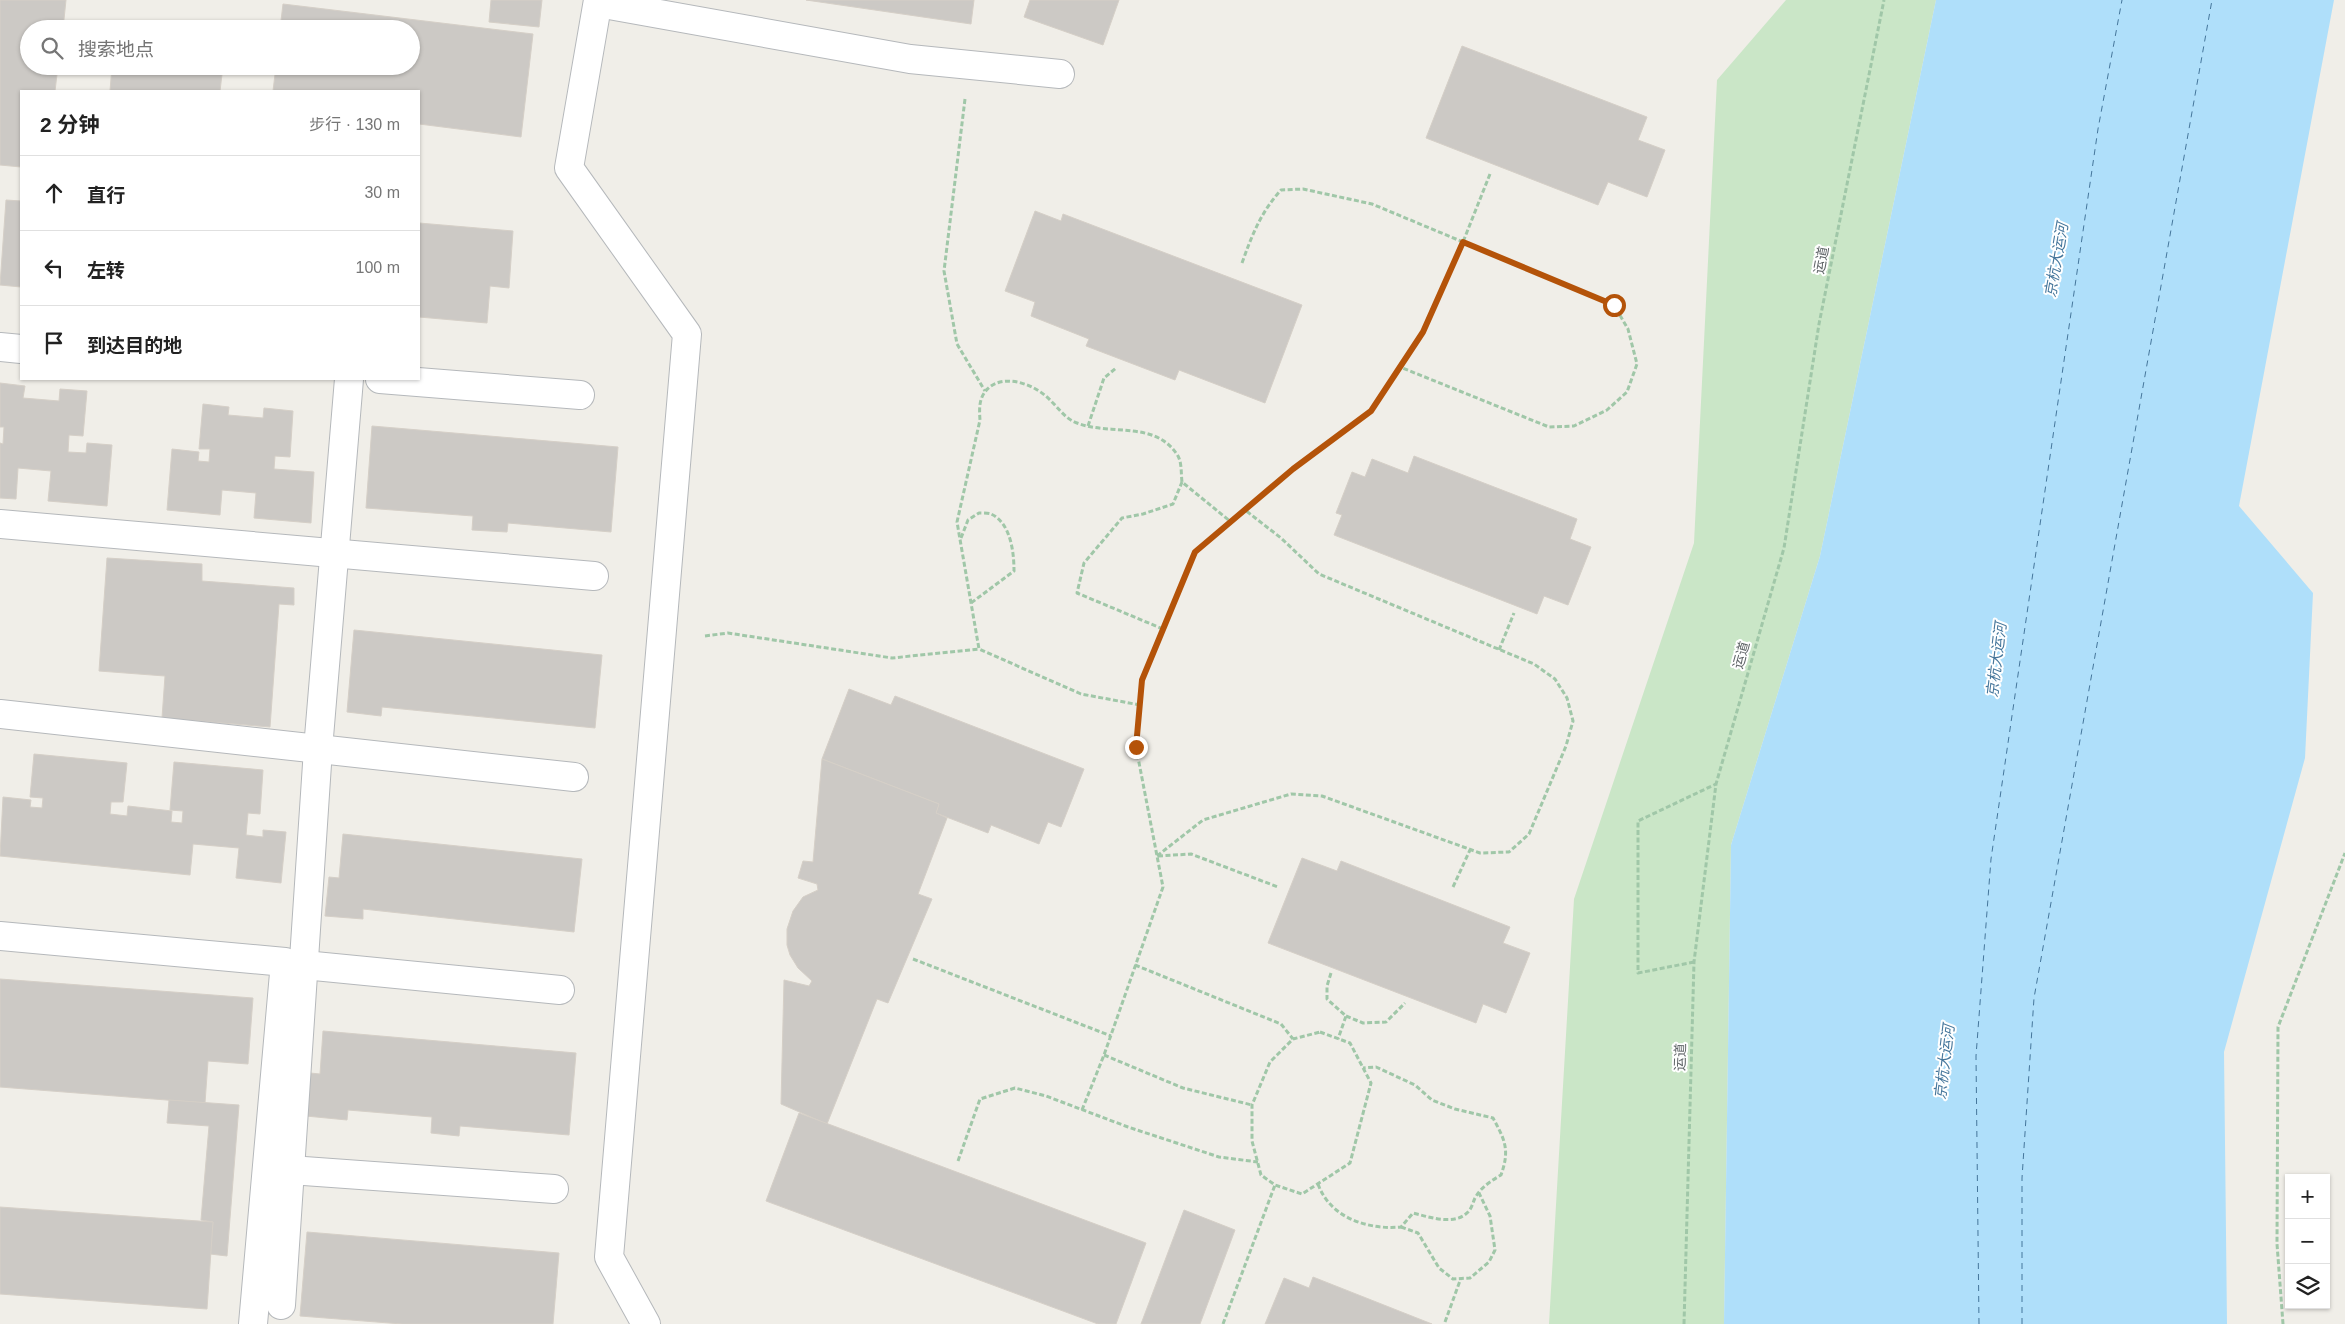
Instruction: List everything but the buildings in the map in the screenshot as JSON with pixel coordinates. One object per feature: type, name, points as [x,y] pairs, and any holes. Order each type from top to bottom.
[{"type":"street","points":[[646,1324],[608,1257],[687,334],[569,168],[598,1],[910,60],[1060,74]]},
{"type":"street","points":[[0,347],[20,349]]},
{"type":"street","points":[[280,1305],[318,749],[349,380]]},
{"type":"street","points":[[392,380],[580,395]]},
{"type":"street","points":[[0,524],[594,576]]},
{"type":"street","points":[[0,714],[574,777]]},
{"type":"street","points":[[0,936],[285,962],[253,1324]]},
{"type":"street","points":[[304,965],[560,990]]},
{"type":"street","points":[[290,1170],[554,1189]]},
{"type":"path","name":"运道","points":[[1684,1324],[1694,962],[1716,784],[1784,548],[1819,324],[1884,0]]},
{"type":"path","points":[[969,65],[944,271],[957,344],[985,391]]},
{"type":"path","points":[[1082,1110],[1111,1036],[1163,887],[1136,747],[1142,680],[1195,552],[1293,469],[1371,411],[1423,332],[1463,242],[1490,174]]},
{"type":"path","points":[[1242,263],[1256,223],[1281,190],[1303,189],[1372,204],[1614,305],[1628,329],[1637,364],[1627,392],[1607,410],[1574,426],[1549,427],[1400,367]]},
{"type":"path","points":[[1088,426],[1104,378],[1116,368]]},
{"type":"path","points":[[979,649],[957,522],[980,420],[978,405],[985,391],[997,382],[1015,380],[1032,387],[1052,401],[1057,410],[1077,423],[1088,426],[1148,432],[1165,442],[1179,457],[1182,482],[1173,504],[1143,514],[1122,518],[1084,564],[1076,593],[1163,629]]},
{"type":"path","points":[[1182,482],[1232,522]]},
{"type":"path","points":[[1157,856],[1203,820],[1291,794],[1322,796],[1480,853],[1509,852],[1529,834],[1566,746],[1572,721],[1567,698],[1555,679],[1534,664],[1319,574],[1281,538],[1246,510]]},
{"type":"path","points":[[960,540],[968,520],[978,513],[991,514],[1005,528],[1014,549],[1014,572],[971,603]]},
{"type":"path","points":[[1500,650],[1514,613]]},
{"type":"path","points":[[705,636],[728,633],[892,658],[979,649],[1080,694],[1140,705]]},
{"type":"path","points":[[1694,962],[1638,973],[1638,821],[1716,784]]},
{"type":"path","points":[[1453,887],[1470,850]]},
{"type":"path","points":[[2282,1324],[2277,1244],[2278,1027],[2345,853]]},
{"type":"path","points":[[1157,856],[1191,854],[1278,887]]},
{"type":"path","points":[[913,959],[1111,1036]]},
{"type":"path","points":[[1135,965],[1281,1024],[1293,1040]]},
{"type":"path","points":[[1331,973],[1326,986],[1326,999],[1346,1016],[1363,1023],[1386,1022],[1404,1004]]},
{"type":"path","points":[[1338,1039],[1346,1016]]},
{"type":"path","points":[[1320,1032],[1338,1039],[1350,1043],[1371,1082],[1350,1163],[1302,1194],[1275,1185],[1261,1175],[1252,1141],[1252,1105],[1270,1062],[1293,1040],[1320,1032]]},
{"type":"path","points":[[1104,1055],[1183,1088],[1252,1105]]},
{"type":"path","points":[[1363,1068],[1376,1067],[1415,1085],[1432,1100],[1455,1109],[1493,1118],[1503,1138],[1507,1159],[1501,1175],[1489,1182],[1470,1211],[1461,1218],[1435,1219],[1413,1213],[1401,1226]]},
{"type":"path","points":[[958,1161],[980,1099],[1015,1088],[1046,1096],[1219,1157],[1258,1162]]},
{"type":"path","points":[[1318,1184],[1336,1209],[1351,1220],[1370,1227],[1401,1226],[1418,1233],[1439,1268],[1453,1279],[1470,1278],[1489,1262],[1494,1250],[1490,1216],[1480,1193]]},
{"type":"path","points":[[1223,1324],[1275,1185]]},
{"type":"path","points":[[1445,1322],[1461,1278]]},
{"type":"green space","points":[[1786,0],[1936,0],[1820,556],[1731,845],[1724,1324],[1549,1324],[1574,899],[1694,543],[1717,80]]},
{"type":"water","name":"京杭大运河","points":[[1936,0],[2334,0],[2239,506],[2313,593],[2305,758],[2224,1052],[2227,1324],[1724,1324],[1731,845],[1820,556]]},
{"type":"ferry route","points":[[1979,1324],[1976,1056],[1991,859],[2098,129],[2122,0]]},
{"type":"ferry route","points":[[2022,1324],[2022,1178],[2034,998],[2212,0]]},
{"type":"route","points":[[1136,747],[1142,680],[1195,552],[1293,469],[1371,411],[1423,332],[1463,242],[1614,305]]}]
